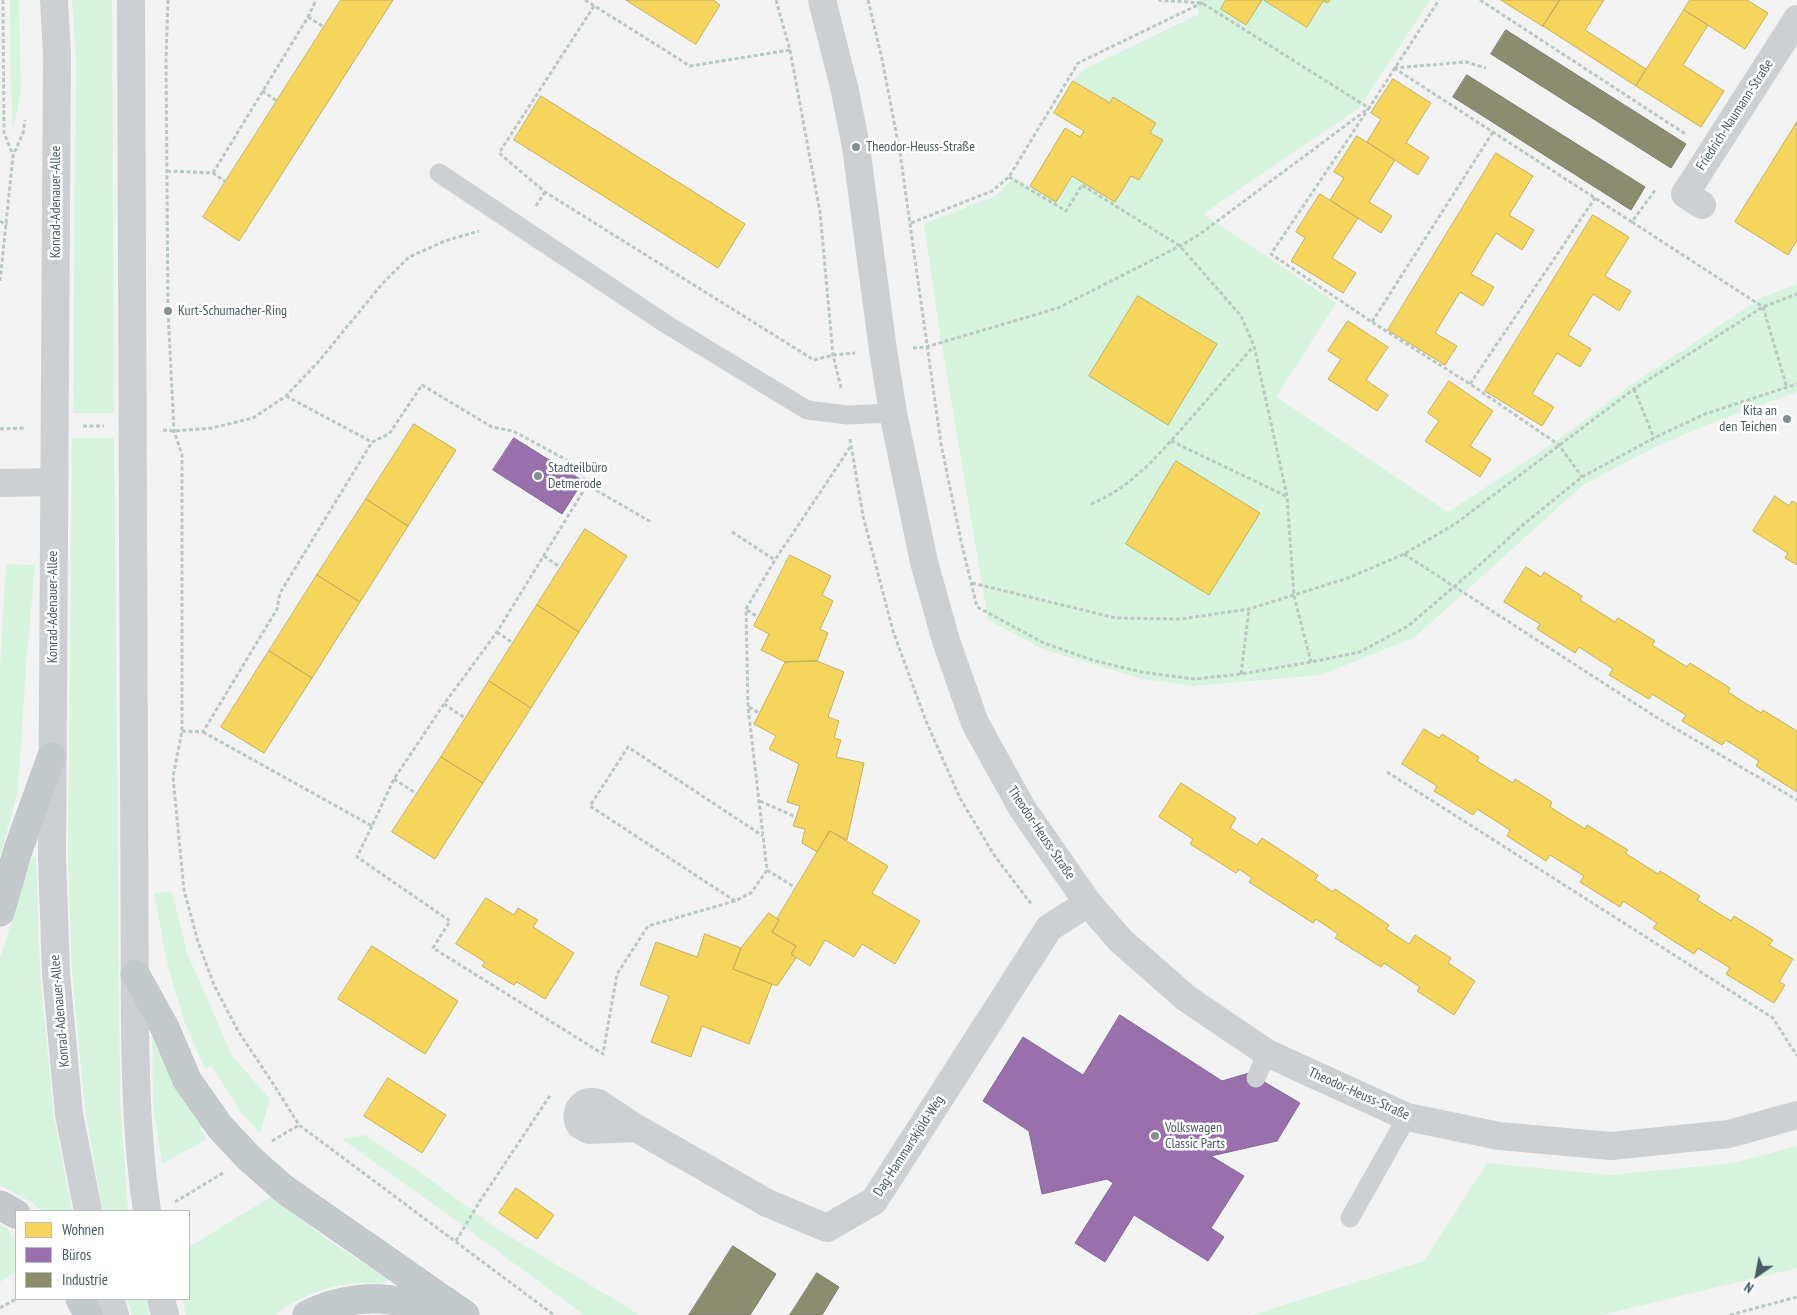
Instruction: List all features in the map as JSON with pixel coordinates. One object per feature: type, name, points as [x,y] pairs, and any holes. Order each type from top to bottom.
[{"type":"highway","points":[[0,912],[18,850],[52,756]]},
{"type":"highway","points":[[135,974],[165,1028],[187,1080],[220,1128],[250,1159],[284,1189],[465,1315]]},
{"type":"highway","points":[[0,1205],[15,1213]]},
{"type":"highway","points":[[307,1315],[341,1302],[382,1299],[446,1315]]},
{"type":"street","name":"Konrad-Adenauer-Allee","points":[[54,0],[57,54],[52,857],[56,973],[70,1114],[87,1210]]},
{"type":"street","points":[[131,0],[136,1101],[142,1177],[147,1210]]},
{"type":"street","name":"Theodor-Heuss-Straße","points":[[822,0],[845,91],[856,147],[893,412],[924,562],[946,642],[974,723],[1022,808],[1088,902],[1121,941],[1186,998],[1267,1053],[1407,1117],[1499,1136],[1611,1146],[1729,1134],[1797,1115]]},
{"type":"street","name":"Friedrich-Naumann-Straße","points":[[1702,205],[1685,194],[1797,19]]},
{"type":"street","points":[[0,482],[54,482]]},
{"type":"street","name":"Dag-Hammarskjöld-Weg","points":[[636,1128],[767,1203],[827,1228],[874,1201],[1049,928],[1088,902]]},
{"type":"street","points":[[110,1300],[114,1315]]},
{"type":"street","points":[[161,1300],[165,1315]]},
{"type":"lane","points":[[439,173],[666,324],[807,410],[848,415],[893,412]]},
{"type":"lane","points":[[1256,1078],[1267,1053]]},
{"type":"lane","points":[[1350,1218],[1407,1117]]},
{"type":"path","points":[[0,281],[13,156],[4,133],[2,95],[3,0]]},
{"type":"path","points":[[168,0],[166,60],[168,311],[174,431],[182,455],[182,731],[173,777],[184,890],[198,942],[214,985],[238,1031],[299,1125],[554,1315]]},
{"type":"path","points":[[213,173],[308,17],[316,0]]},
{"type":"path","points":[[584,0],[690,66],[790,50]]},
{"type":"path","points":[[868,0],[900,153],[941,444],[977,607],[1044,643],[1092,660],[1141,672],[1194,680],[1242,674],[1360,652],[1408,626],[1524,524],[1582,477],[1654,438],[1705,414],[1797,384]]},
{"type":"path","points":[[1158,0],[1203,1],[1369,108]]},
{"type":"path","points":[[1439,0],[1271,254],[1372,322],[1470,384],[1559,445],[1582,477]]},
{"type":"path","points":[[1480,0],[1711,152]]},
{"type":"path","points":[[911,223],[992,191],[1009,178],[1078,63],[1203,1]]},
{"type":"path","points":[[594,6],[499,153],[545,192],[814,360],[833,355],[926,347],[1058,308],[1200,234],[1369,108]]},
{"type":"path","points":[[308,17],[324,27]]},
{"type":"path","points":[[1394,68],[1466,62],[1486,68]]},
{"type":"path","points":[[1394,68],[1763,306],[1787,388]]},
{"type":"path","points":[[262,91],[277,101]]},
{"type":"path","points":[[1372,322],[1493,132]]},
{"type":"path","points":[[167,170],[213,173],[226,182]]},
{"type":"path","points":[[1009,178],[1066,211],[1082,185],[1180,246],[1242,316],[1254,346],[1287,496],[1294,596],[1311,662]]},
{"type":"path","points":[[1632,222],[1657,186]]},
{"type":"path","points":[[1470,384],[1595,198]]},
{"type":"path","points":[[0,221],[7,225]]},
{"type":"path","points":[[174,431],[212,428],[252,418],[286,396],[319,361],[382,284],[409,257],[445,241],[476,231],[521,228]]},
{"type":"path","points":[[972,583],[1116,618],[1181,619],[1249,609],[1348,578],[1404,554],[1456,524],[1634,389],[1763,306],[1797,294]]},
{"type":"path","points":[[1092,504],[1108,498],[1142,471],[1171,441],[1254,346]]},
{"type":"path","points":[[203,732],[277,609],[280,593],[372,442],[390,434],[422,385],[492,427],[513,431],[576,466],[587,485],[651,522]]},
{"type":"path","points":[[1634,389],[1654,438]]},
{"type":"path","points":[[286,396],[372,442]]},
{"type":"path","points":[[1171,441],[1287,496]]},
{"type":"path","points":[[587,485],[496,632],[444,704],[394,779],[356,857],[450,921],[433,948],[603,1054],[617,974],[648,926],[735,901],[751,893],[767,870],[748,707],[746,609],[775,560],[851,446]]},
{"type":"path","points":[[732,532],[775,560]]},
{"type":"path","points":[[1404,554],[1656,717],[1797,800]]},
{"type":"path","points":[[544,556],[561,568]]},
{"type":"path","points":[[746,609],[758,617]]},
{"type":"path","points":[[1242,674],[1249,609]]},
{"type":"path","points":[[496,632],[513,643]]},
{"type":"path","points":[[444,704],[465,718]]},
{"type":"path","points":[[748,707],[759,713]]},
{"type":"path","points":[[182,731],[203,732],[372,826]]},
{"type":"path","points":[[735,901],[590,806],[628,747],[764,837]]},
{"type":"path","points":[[1387,772],[1773,1018],[1797,1056]]},
{"type":"path","points":[[394,779],[417,794]]},
{"type":"path","points":[[760,801],[796,817]]},
{"type":"path","points":[[767,870],[796,888]]},
{"type":"path","points":[[456,1241],[480,1201],[552,1093]]},
{"type":"path","points":[[1730,1315],[1797,1297]]},
{"type":"path","points":[[0,1308],[15,1300]]},
{"type":"green space","points":[[10,0],[19,0],[21,90],[13,129],[11,91]]},
{"type":"green space","points":[[72,0],[112,0],[114,413],[73,413],[76,57]]},
{"type":"green space","points":[[1196,0],[1226,0],[1221,9],[1246,25],[1262,0],[1323,1],[1328,3],[1330,0],[1430,0],[1359,108],[1203,214],[1336,303],[1276,397],[1448,512],[1558,440],[1628,387],[1761,298],[1797,284],[1797,392],[1709,424],[1657,446],[1583,485],[1415,637],[1321,675],[1193,686],[1142,679],[1045,650],[988,620],[941,340],[924,224],[996,196],[1014,177],[1056,202],[1072,176],[1116,202],[1131,176],[1139,180],[1163,140],[1150,133],[1156,123],[1113,97],[1110,103],[1073,81],[1083,70],[1199,14]]},
{"type":"green space","points":[[72,438],[114,438],[120,1099],[128,1210],[104,1210],[85,1110],[72,972],[68,856]]},
{"type":"green space","points":[[6,564],[35,565],[18,791],[0,856],[0,669]]},
{"type":"green space","points":[[32,857],[36,857],[40,974],[54,1117],[72,1210],[40,1210],[31,1202],[0,1185],[0,958]]},
{"type":"green space","points":[[172,892],[187,953],[232,1056],[270,1099],[260,1133],[240,1111],[212,1066],[205,1069],[185,1023],[166,957],[154,893]]},
{"type":"green space","points":[[152,1030],[205,1124],[200,1129],[207,1139],[162,1164],[153,1104]]},
{"type":"green space","points":[[365,1135],[499,1230],[640,1315],[584,1315],[342,1139]]},
{"type":"green space","points":[[1797,1146],[1797,1268],[1601,1315],[1252,1315],[1424,1261],[1487,1163],[1610,1175],[1733,1163]]},
{"type":"green space","points":[[272,1196],[329,1241],[388,1279],[385,1283],[355,1283],[327,1288],[300,1299],[275,1315],[186,1315],[183,1300],[190,1300],[190,1246]]},
{"type":"green space","points":[[0,1225],[7,1229],[15,1242],[15,1273],[0,1282]]},
{"type":"green space","points":[[127,1300],[146,1300],[149,1315],[132,1315]]},
{"type":"building: Wohnen","points":[[341,0],[393,0],[239,241],[203,217]]},
{"type":"building: Wohnen","points":[[626,0],[713,0],[720,5],[696,44]]},
{"type":"building: Wohnen","points":[[1226,0],[1262,0],[1246,25],[1221,9]]},
{"type":"building: Wohnen","points":[[1264,0],[1330,0],[1328,3],[1323,1],[1307,27]]},
{"type":"building: Wohnen","points":[[1501,0],[1560,0],[1543,26]]},
{"type":"building: Wohnen","points":[[1560,0],[1604,0],[1585,30],[1646,69],[1636,86],[1543,26]]},
{"type":"building: Wohnen","points":[[1690,0],[1747,0],[1768,13],[1745,49],[1684,10]]},
{"type":"building: Wohnen","points":[[1684,10],[1708,25],[1683,65],[1724,91],[1701,127],[1636,86]]},
{"type":"building: Wohnen","points":[[1393,79],[1431,103],[1406,143],[1429,157],[1418,175],[1367,142],[1381,119],[1371,113]]},
{"type":"building: Wohnen","points":[[1073,81],[1110,103],[1113,97],[1156,123],[1150,133],[1163,140],[1139,180],[1131,176],[1115,202],[1072,176],[1056,202],[1030,186],[1065,128],[1080,137],[1084,131],[1054,113]]},
{"type":"building: Wohnen","points":[[541,96],[745,224],[718,268],[514,140]]},
{"type":"building: Wohnen","points":[[1797,122],[1797,240],[1788,255],[1735,222]]},
{"type":"building: Wohnen","points":[[1357,136],[1395,160],[1369,202],[1392,216],[1381,233],[1330,200],[1344,178],[1334,172]]},
{"type":"building: Wohnen","points":[[1496,153],[1533,176],[1509,215],[1534,230],[1522,250],[1496,233],[1471,274],[1494,287],[1483,306],[1460,292],[1435,333],[1457,346],[1445,365],[1388,330]]},
{"type":"building: Wohnen","points":[[1320,194],[1358,218],[1332,258],[1356,273],[1343,293],[1291,261],[1305,238],[1296,232]]},
{"type":"building: Wohnen","points":[[1593,215],[1629,237],[1605,276],[1631,291],[1619,311],[1593,294],[1568,335],[1591,349],[1580,367],[1557,353],[1532,394],[1554,407],[1542,426],[1485,391]]},
{"type":"building: Wohnen","points":[[1138,296],[1217,344],[1168,425],[1089,376]]},
{"type":"building: Wohnen","points":[[1348,321],[1388,347],[1366,380],[1388,395],[1377,411],[1328,379],[1341,359],[1328,351]]},
{"type":"building: Wohnen","points":[[1449,381],[1493,411],[1470,446],[1491,459],[1480,477],[1425,441],[1439,421],[1428,413]]},
{"type":"building: Wohnen","points":[[414,424],[456,450],[408,526],[366,499]]},
{"type":"building: Wohnen","points":[[1176,461],[1260,513],[1209,595],[1126,544]]},
{"type":"building: Wohnen","points":[[1775,496],[1789,506],[1792,501],[1797,504],[1797,565],[1785,558],[1788,553],[1753,531]]},
{"type":"building: Wohnen","points":[[366,499],[408,526],[360,602],[317,575]]},
{"type":"building: Wohnen","points":[[585,529],[627,556],[579,632],[537,605]]},
{"type":"building: Wohnen","points":[[790,555],[831,576],[822,595],[833,601],[820,629],[828,633],[817,661],[785,662],[761,650],[769,634],[754,626]]},
{"type":"building: Wohnen","points":[[1526,567],[1541,577],[1544,572],[1582,596],[1580,600],[1615,622],[1618,618],[1655,641],[1652,645],[1687,667],[1690,663],[1730,688],[1728,692],[1761,713],[1763,710],[1797,731],[1797,792],[1756,766],[1759,761],[1726,740],[1722,745],[1682,721],[1686,715],[1652,694],[1649,699],[1609,675],[1613,669],[1579,647],[1575,653],[1537,629],[1540,624],[1504,602]]},
{"type":"building: Wohnen","points":[[317,575],[360,602],[312,678],[269,651]]},
{"type":"building: Wohnen","points":[[537,605],[579,632],[531,708],[489,681]]},
{"type":"building: Wohnen","points":[[269,651],[312,678],[264,753],[221,727]]},
{"type":"building: Wohnen","points":[[817,661],[844,672],[828,717],[839,721],[834,738],[841,740],[836,757],[864,763],[847,840],[830,831],[817,852],[802,843],[805,829],[793,826],[800,806],[787,802],[799,764],[769,749],[776,736],[754,724],[785,662]]},
{"type":"building: Wohnen","points":[[489,681],[531,708],[483,783],[441,757]]},
{"type":"building: Wohnen","points":[[1424,729],[1439,738],[1442,734],[1479,757],[1477,761],[1513,783],[1515,779],[1552,802],[1550,807],[1585,829],[1587,825],[1628,850],[1625,853],[1658,874],[1660,871],[1700,896],[1697,900],[1731,921],[1734,916],[1773,940],[1769,945],[1793,959],[1779,982],[1785,985],[1774,1003],[1726,974],[1730,968],[1698,948],[1694,954],[1653,928],[1657,923],[1623,901],[1620,907],[1580,882],[1584,876],[1550,855],[1546,861],[1507,836],[1510,830],[1477,809],[1473,815],[1434,791],[1437,786],[1402,764]]},
{"type":"building: Wohnen","points":[[441,757],[483,783],[435,859],[392,832]]},
{"type":"building: Wohnen","points":[[1181,783],[1236,818],[1230,828],[1257,845],[1262,838],[1318,875],[1315,880],[1333,892],[1335,889],[1389,925],[1386,929],[1409,944],[1415,935],[1451,958],[1448,963],[1475,981],[1454,1015],[1417,991],[1420,987],[1384,963],[1381,967],[1335,938],[1338,934],[1316,919],[1313,923],[1249,882],[1252,878],[1239,869],[1236,873],[1190,844],[1193,839],[1159,817]]},
{"type":"building: Wohnen","points":[[830,831],[888,866],[872,893],[920,921],[895,964],[862,944],[854,957],[825,940],[810,966],[791,954],[796,946],[772,932],[779,920],[777,919]]},
{"type":"building: Wohnen","points":[[486,898],[514,915],[518,908],[538,920],[533,927],[574,953],[545,999],[517,982],[514,985],[482,966],[485,962],[456,944]]},
{"type":"building: Wohnen","points":[[769,913],[779,920],[772,932],[796,946],[791,954],[796,958],[777,986],[733,969],[741,948]]},
{"type":"building: Wohnen","points":[[705,934],[741,948],[733,969],[772,984],[749,1044],[702,1026],[691,1057],[651,1042],[669,996],[640,985],[656,942],[697,957]]},
{"type":"building: Wohnen","points":[[372,946],[458,1001],[425,1054],[338,999]]},
{"type":"building: Wohnen","points":[[388,1078],[446,1115],[422,1153],[364,1116]]},
{"type":"building: Wohnen","points":[[516,1188],[554,1215],[537,1239],[499,1213]]},
{"type":"building: Büros","name":"Stadteilbüro Detmerode","points":[[514,438],[583,481],[562,514],[493,470]]},
{"type":"building: Büros","name":"Volkswagen Classic Parts","points":[[1120,1015],[1222,1081],[1249,1073],[1300,1103],[1277,1141],[1211,1156],[1244,1176],[1211,1228],[1224,1237],[1208,1261],[1134,1215],[1105,1262],[1075,1243],[1113,1183],[1107,1179],[1042,1194],[1029,1131],[983,1101],[1023,1037],[1083,1075]]},
{"type":"building: Industrie","points":[[1506,30],[1686,144],[1671,168],[1491,54]]},
{"type":"building: Industrie","points":[[1467,75],[1645,187],[1631,210],[1453,97]]},
{"type":"building: Industrie","points":[[733,1246],[776,1274],[750,1315],[689,1315]]},
{"type":"building: Industrie","points":[[817,1273],[839,1287],[822,1315],[790,1315]]},
{"type":"place","name":"Theodor-Heuss-Straße","points":[[856,147]]},
{"type":"place","name":"Kurt-Schumacher-Ring","points":[[168,311]]},
{"type":"place","name":"Kita an den Teichen","points":[[1787,419]]},
{"type":"place","name":"Stadteilbüro Detmerode","points":[[538,476]]},
{"type":"place","name":"Volkswagen Classic Parts","points":[[1155,1136]]}]
